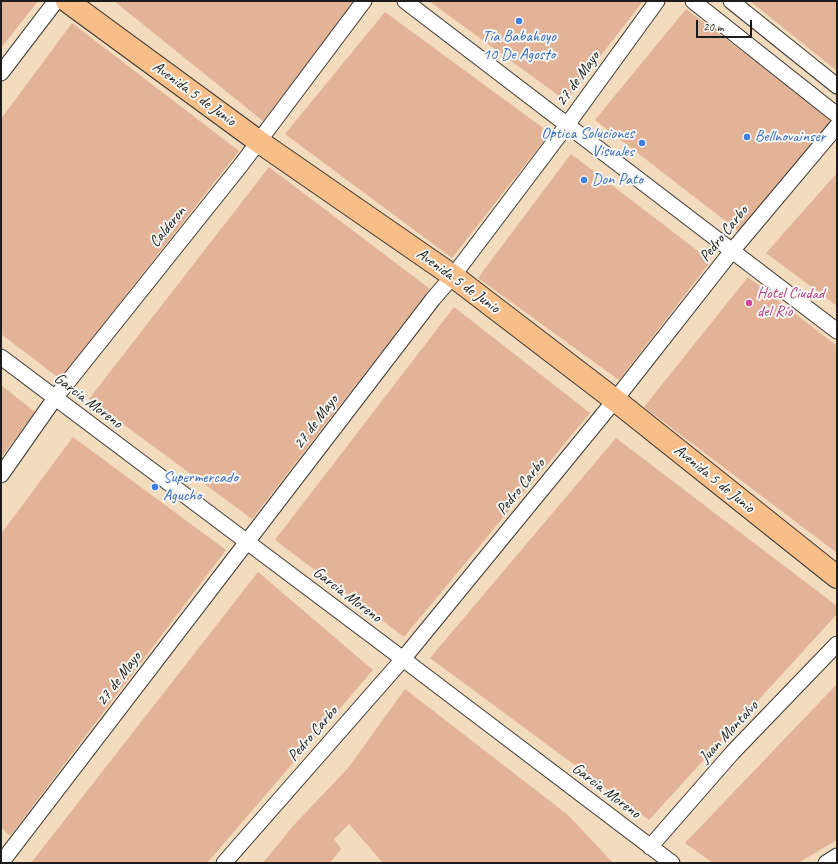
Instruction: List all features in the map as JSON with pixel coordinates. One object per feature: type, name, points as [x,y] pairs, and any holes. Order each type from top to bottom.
[{"type":"main road","name":"Avenida 5 de Junio","points":[[67,1],[258,141],[453,276],[615,400],[837,577]]},
{"type":"street","points":[[1,73],[56,1]]},
{"type":"street","name":"Calderon","points":[[1,475],[55,398],[258,141],[364,1]]},
{"type":"street","points":[[406,1],[837,331]]},
{"type":"street","name":"27 de Mayo","points":[[2,862],[433,299],[453,276],[567,125],[657,1]]},
{"type":"street","points":[[693,1],[837,115]]},
{"type":"street","points":[[731,1],[837,86]]},
{"type":"street","name":"Pedro Carbo","points":[[224,863],[403,659],[615,400],[732,251],[837,126]]},
{"type":"street","name":"Garcia Moreno","points":[[1,357],[672,863]]},
{"type":"street","name":"Juan Montalvo","points":[[650,846],[733,752],[837,644]]},
{"type":"street","points":[[826,863],[837,856]]},
{"type":"building","points":[[1,1],[38,1],[1,48]]},
{"type":"building","points":[[114,1],[354,1],[263,121]]},
{"type":"building","points":[[429,1],[643,1],[566,101]]},
{"type":"building","points":[[750,1],[837,1],[837,71]]},
{"type":"building","points":[[686,9],[832,119],[741,233],[595,120]]},
{"type":"building","points":[[385,12],[550,133],[452,258],[285,134]]},
{"type":"building","points":[[72,23],[239,151],[60,379],[1,334],[1,119]]},
{"type":"building","points":[[571,154],[711,261],[619,380],[478,278]]},
{"type":"building","points":[[269,167],[430,289],[252,519],[89,399]]},
{"type":"building","points":[[837,173],[837,306],[766,253]]},
{"type":"building","points":[[748,277],[837,346],[837,553],[644,407]]},
{"type":"building","points":[[454,307],[590,413],[404,637],[275,540]]},
{"type":"building","points":[[1,385],[35,412],[1,458]]},
{"type":"building","points":[[73,437],[226,550],[10,836],[1,827],[1,534]]},
{"type":"building","points":[[616,438],[837,606],[837,614],[649,820],[430,658]]},
{"type":"building","points":[[258,572],[373,670],[207,863],[31,863]]},
{"type":"building","points":[[837,684],[837,840],[798,863],[713,863],[685,843]]},
{"type":"building","points":[[405,689],[568,815],[613,863],[383,863],[349,824],[334,839],[341,849],[330,863],[263,863],[293,826],[348,768]]},
{"type":"place","name":"Tía Babahoyo 10 De Agosto","points":[[519,21]]},
{"type":"place","name":"Bellnovainser","points":[[747,137]]},
{"type":"place","name":"Optica Soluciones Visuales","points":[[642,143]]},
{"type":"place","name":"Don Pato","points":[[584,180]]},
{"type":"place","name":"Hotel Ciudad del Río","points":[[749,303]]},
{"type":"place","name":"Supermercado Agucho","points":[[155,487]]}]
